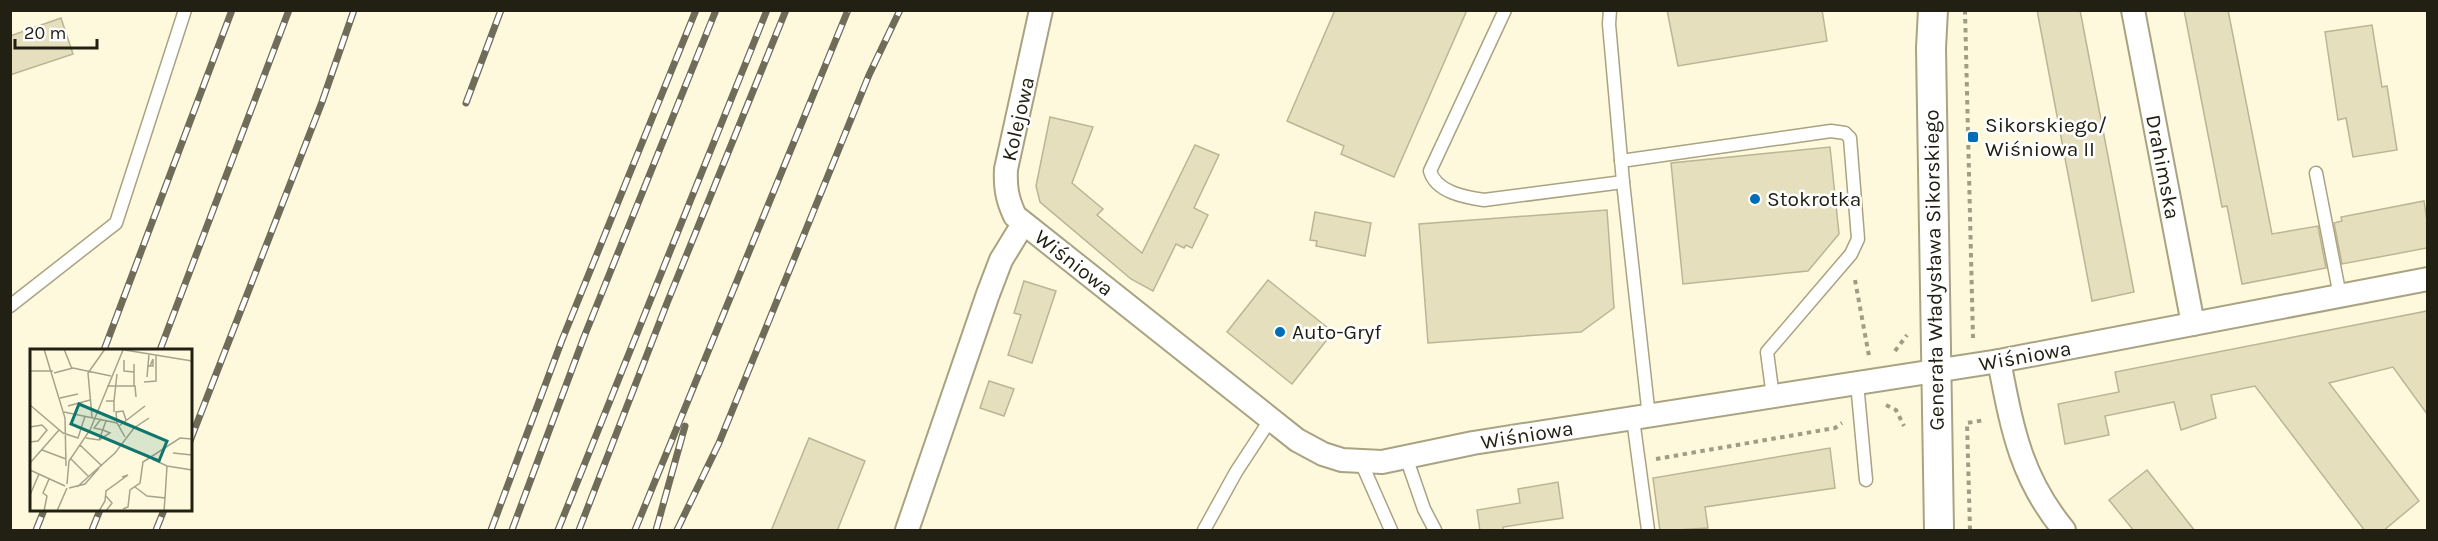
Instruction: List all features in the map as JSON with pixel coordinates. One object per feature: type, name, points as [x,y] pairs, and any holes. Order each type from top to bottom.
[{"type":"street","name":"Kolejowa","points":[[1023,224],[1015,216],[1008,202],[1005,185],[1006,169],[1041,10]]},
{"type":"street","name":"Generała Władysława Sikorskiego","points":[[1933,10],[1931,48],[1939,531]]},
{"type":"street","name":"Drahimska","points":[[2133,10],[2193,324]]},
{"type":"street","name":"Wiśniowa","points":[[907,531],[988,294],[1001,260],[1023,224],[1297,440],[1323,454],[1361,462],[1382,462],[1473,443],[1773,397],[1864,374],[1936,371],[1998,361],[2427,279]]},
{"type":"street","points":[[1998,361],[2023,464],[2044,503],[2064,531]]},
{"type":"lane","points":[[10,306],[116,223],[185,10]]},
{"type":"lane","points":[[1505,10],[1430,171],[1432,179],[1438,185],[1465,197],[1484,200],[1623,183]]},
{"type":"lane","points":[[1610,10],[1609,24],[1641,418],[1638,462],[1648,531]]},
{"type":"lane","points":[[1621,161],[1831,131],[1845,133],[1850,138],[1858,239],[1851,254],[1767,352],[1773,397]]},
{"type":"lane","points":[[2316,173],[2340,296]]},
{"type":"lane","points":[[1864,374],[1859,408],[1866,480]]},
{"type":"lane","points":[[1204,531],[1236,472],[1270,420]]},
{"type":"lane","points":[[1406,457],[1424,509],[1435,531]]},
{"type":"lane","points":[[1361,462],[1391,531]]},
{"type":"path","points":[[1965,10],[1973,338]]},
{"type":"path","points":[[1851,254],[1864,374]]},
{"type":"path","points":[[1891,355],[1901,346],[1910,326]]},
{"type":"path","points":[[1638,462],[1835,428],[1866,402],[1882,403],[1896,410],[1904,426]]},
{"type":"path","points":[[1970,531],[1967,423],[1989,420]]},
{"type":"building","points":[[1335,10],[1467,10],[1394,177],[1341,154],[1344,146],[1287,121]]},
{"type":"building","points":[[1667,10],[1822,10],[1827,41],[1678,66]]},
{"type":"building","points":[[2037,10],[2080,10],[2134,292],[2092,301]]},
{"type":"building","points":[[2184,10],[2228,10],[2272,234],[2318,226],[2326,268],[2242,284],[2227,206],[2222,207]]},
{"type":"building","points":[[61,18],[73,54],[10,75],[10,36]]},
{"type":"building","points":[[2372,25],[2382,87],[2387,86],[2397,150],[2353,157],[2346,118],[2338,120],[2325,32]]},
{"type":"building","points":[[1050,117],[1093,127],[1072,183],[1103,209],[1097,215],[1142,253],[1195,145],[1219,155],[1194,208],[1208,215],[1192,248],[1186,245],[1184,248],[1176,244],[1153,291],[1131,279],[1040,202],[1036,186]]},
{"type":"building","name":"Stokrotka","points":[[1830,147],[1839,234],[1808,271],[1683,284],[1671,163]]},
{"type":"building","points":[[2424,201],[2427,248],[2342,264],[2334,223],[2342,221],[2341,217]]},
{"type":"building","points":[[1607,210],[1614,308],[1581,332],[1428,343],[1419,224]]},
{"type":"building","points":[[1315,212],[1371,223],[1365,256],[1316,246],[1317,241],[1310,240]]},
{"type":"building","name":"Auto-Gryf","points":[[1268,280],[1333,332],[1292,384],[1227,332]]},
{"type":"building","points":[[1024,281],[1056,291],[1032,363],[1008,355],[1021,315],[1014,313]]},
{"type":"building","points":[[2427,311],[2427,414],[2393,367],[2329,383],[2419,501],[2383,531],[2365,531],[2255,386],[2211,395],[2216,418],[2181,430],[2174,402],[2105,416],[2109,435],[2065,444],[2058,404],[2119,392],[2115,372]]},
{"type":"building","points":[[989,381],[1014,389],[1004,416],[980,408]]},
{"type":"building","points":[[809,438],[865,461],[837,531],[771,531]]},
{"type":"building","points":[[1830,448],[1835,488],[1705,507],[1708,528],[1660,531],[1653,478]]},
{"type":"building","points":[[2147,470],[2195,531],[2134,531],[2109,500]]},
{"type":"building","points":[[1558,482],[1563,518],[1503,527],[1504,531],[1480,531],[1477,510],[1520,503],[1518,489]]},
{"type":"railway","points":[[104,349],[232,10]]},
{"type":"railway","points":[[160,349],[289,10]]},
{"type":"railway","points":[[192,436],[322,102],[354,10]]},
{"type":"railway","points":[[466,103],[501,10]]},
{"type":"railway","points":[[491,530],[562,340],[696,10]]},
{"type":"railway","points":[[512,530],[584,337],[716,10]]},
{"type":"railway","points":[[558,530],[767,10]]},
{"type":"railway","points":[[579,530],[667,303],[786,10]]},
{"type":"railway","points":[[635,530],[848,10]]},
{"type":"railway","points":[[677,530],[719,443],[869,75],[900,10]]},
{"type":"railway","points":[[656,530],[685,426]]},
{"type":"railway","points":[[36,530],[44,511]]},
{"type":"railway","points":[[92,530],[100,511]]},
{"type":"railway","points":[[156,530],[164,511]]},
{"type":"place","name":"Sikorskiego/ Wiśniowa II","points":[[1973,137]]},
{"type":"place","name":"Stokrotka","points":[[1755,199]]},
{"type":"place","name":"Auto-Gryf","points":[[1280,332]]}]
